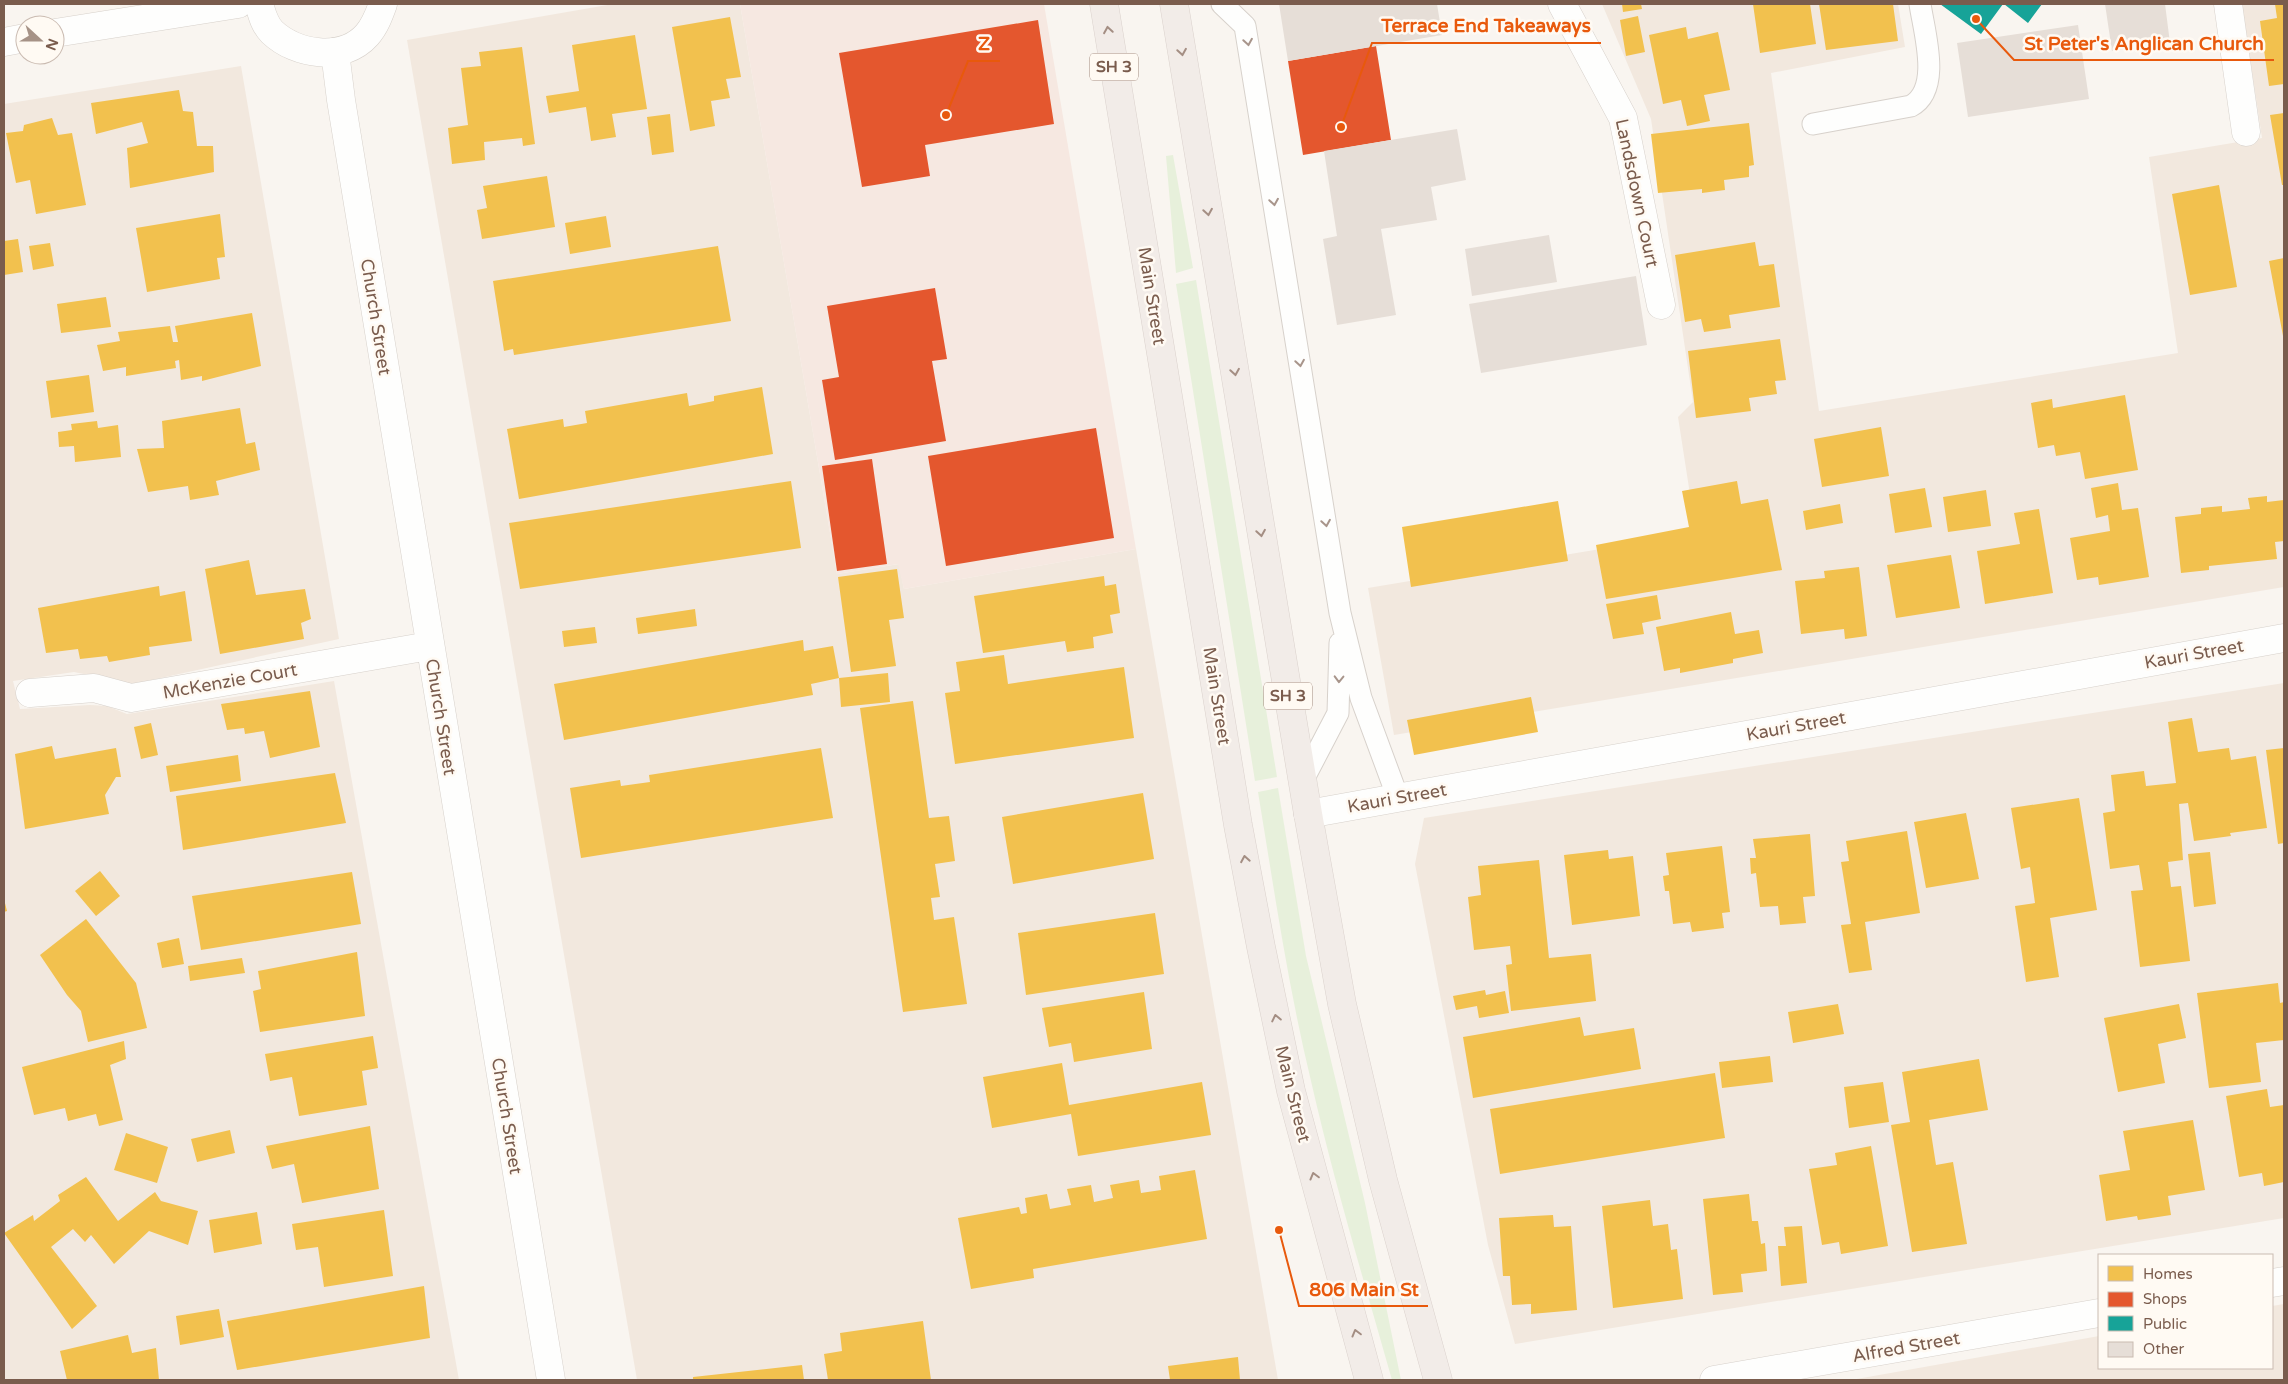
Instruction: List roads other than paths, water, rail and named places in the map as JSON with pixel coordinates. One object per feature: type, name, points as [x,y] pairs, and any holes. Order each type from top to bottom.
[{"type":"highway","name":"Main Street","points":[[1104,4],[1238,825],[1261,947],[1291,1091],[1368,1380]]},
{"type":"highway","name":"SH 3","points":[[1174,4],[1302,782],[1344,1013],[1383,1180],[1438,1380]]},
{"type":"street","points":[[65,31],[238,4]]},
{"type":"street","points":[[259,4],[263,20],[272,32],[300,48],[318,52],[335,52],[351,46],[366,35],[378,17],[383,4]]},
{"type":"street","name":"Landsdown Court","points":[[1562,4],[1623,118],[1661,305]]},
{"type":"street","points":[[2228,4],[2246,132]]},
{"type":"street","name":"Church Street","points":[[335,52],[341,100],[429,646],[552,1380]]},
{"type":"street","name":"Kauri Street","points":[[1308,814],[2284,638]]},
{"type":"street","name":"McKenzie Court","points":[[30,693],[94,688],[131,698],[429,646]]},
{"type":"street","name":"Alfred Street","points":[[1714,1380],[2098,1313]]},
{"type":"lane","points":[[1222,4],[1245,26],[1340,613],[1362,698],[1398,798]]},
{"type":"lane","points":[[1813,124],[1910,106],[1918,102],[1929,79],[1920,4]]},
{"type":"lane","points":[[1302,782],[1338,713],[1340,613]]},
{"type":"place","name":"St Peter's Anglican Church","points":[[1976,19]]},
{"type":"place","name":"Z","points":[[946,115]]},
{"type":"place","name":"Terrace End Takeaways","points":[[1341,127]]},
{"type":"place","name":"806 Main St","points":[[1279,1230]]}]
